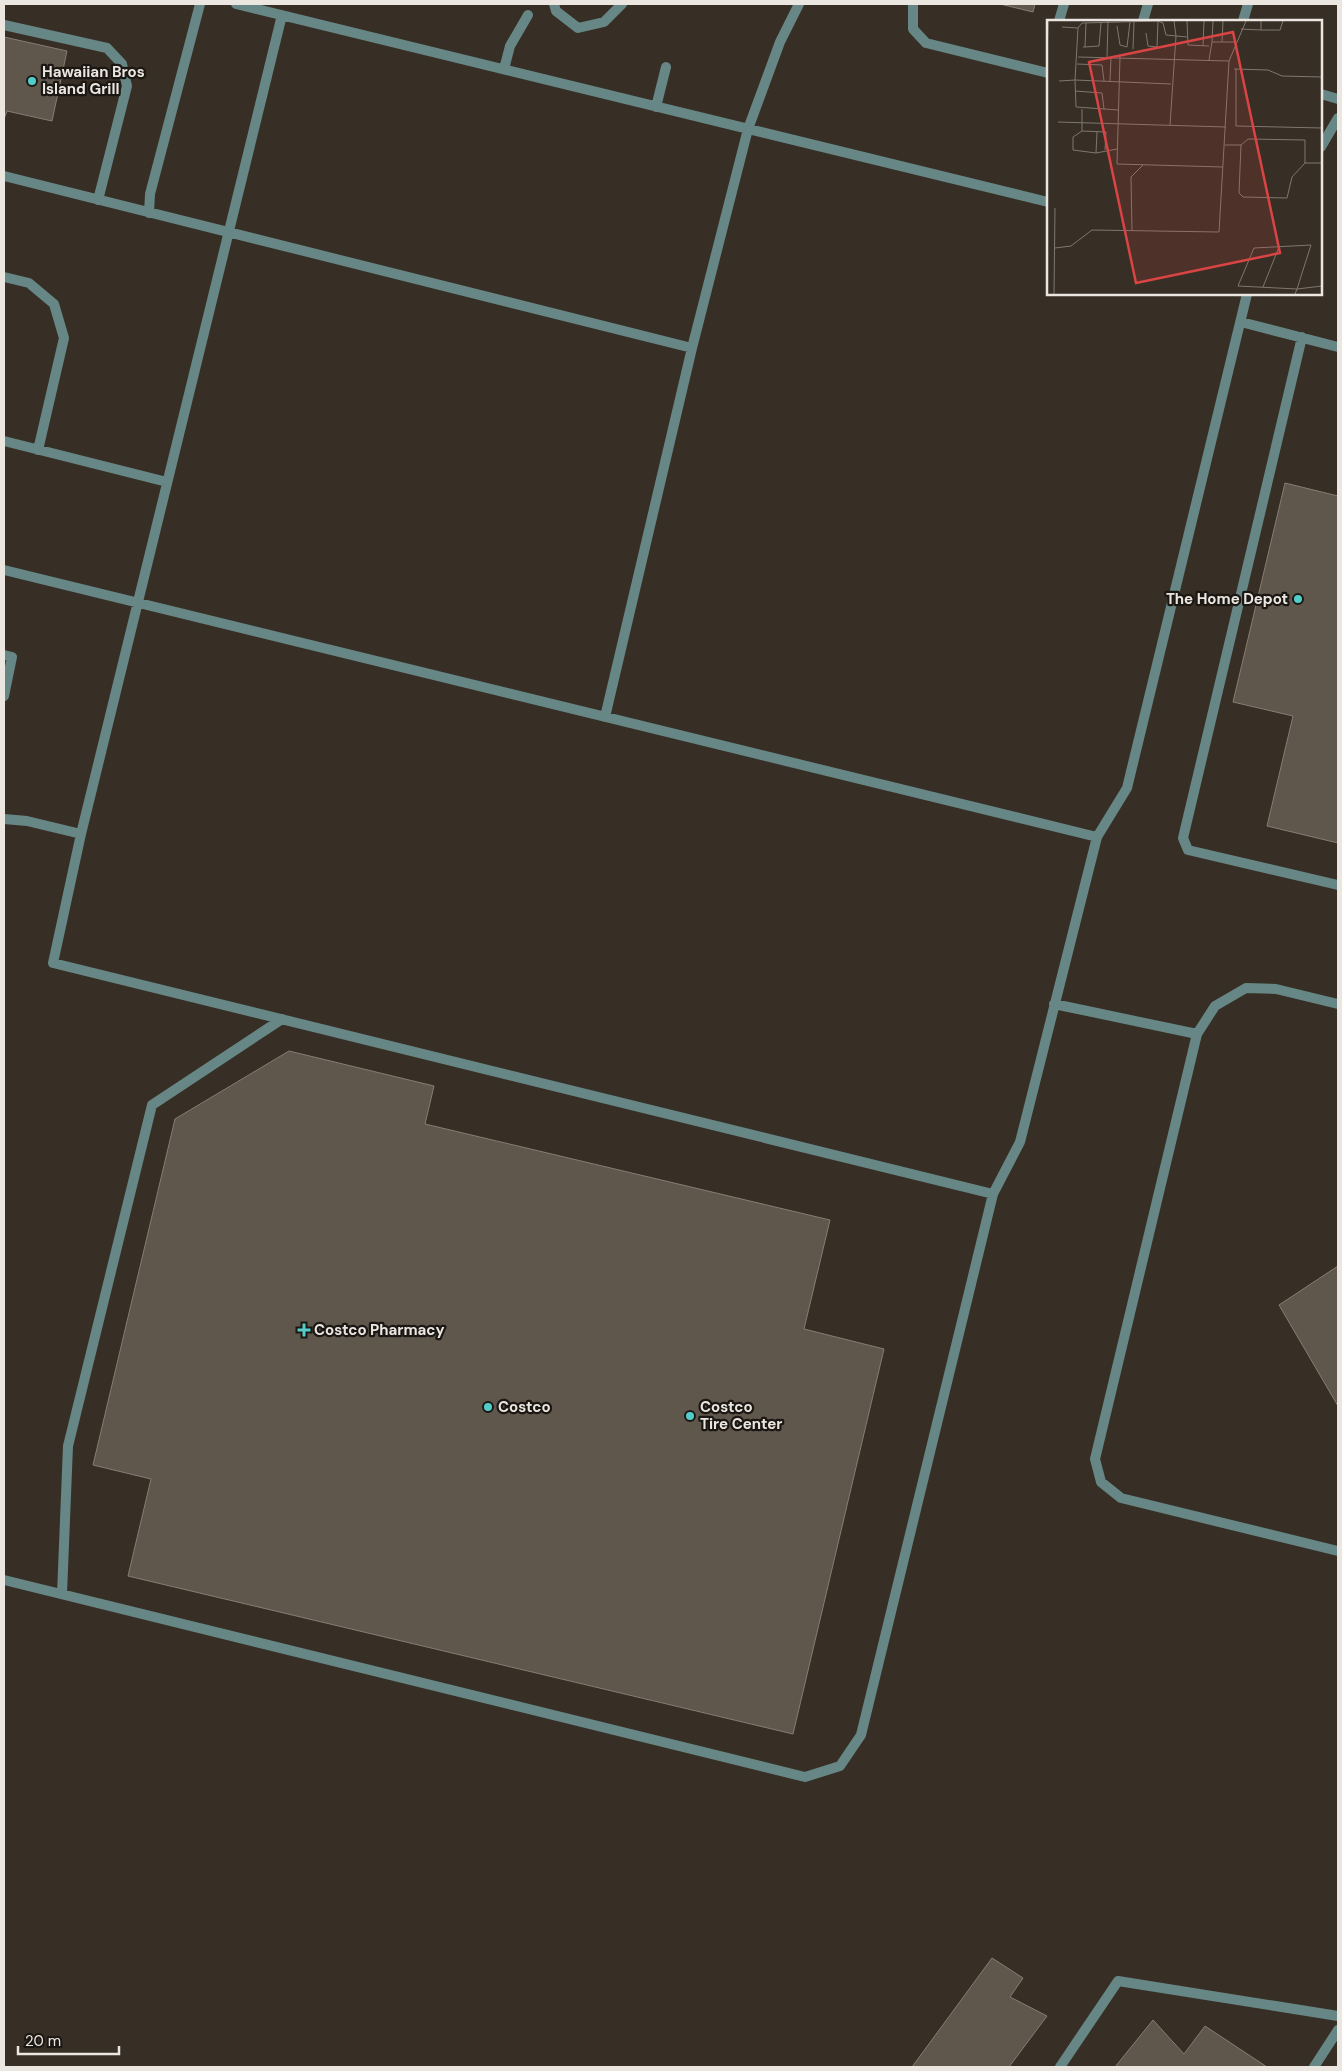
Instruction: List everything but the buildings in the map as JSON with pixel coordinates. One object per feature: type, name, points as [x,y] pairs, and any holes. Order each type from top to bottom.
[{"type":"lane","points":[[149,213],[150,194],[200,4]]},
{"type":"lane","points":[[236,4],[1047,202]]},
{"type":"lane","points":[[554,4],[556,11],[578,28],[604,22],[622,4]]},
{"type":"lane","points":[[605,717],[692,348],[748,129],[780,42],[799,4]]},
{"type":"lane","points":[[913,4],[913,29],[926,43],[1047,70]]},
{"type":"lane","points":[[1059,20],[1064,4]]},
{"type":"lane","points":[[1143,20],[1148,4]]},
{"type":"lane","points":[[1243,20],[1248,4]]},
{"type":"lane","points":[[282,15],[81,834],[53,963],[993,1194]]},
{"type":"lane","points":[[504,69],[510,46],[528,16]]},
{"type":"lane","points":[[4,25],[107,48],[122,64],[127,86],[98,200]]},
{"type":"lane","points":[[656,107],[666,66]]},
{"type":"lane","points":[[1322,94],[1338,99]]},
{"type":"lane","points":[[1322,145],[1338,118]]},
{"type":"lane","points":[[4,176],[692,348]]},
{"type":"lane","points":[[4,277],[29,283],[54,304],[64,338],[38,450]]},
{"type":"lane","points":[[4,1580],[805,1776],[840,1766],[861,1735],[993,1194],[1020,1142],[1097,837],[1127,788],[1247,295]]},
{"type":"lane","points":[[1241,322],[1338,347]]},
{"type":"lane","points":[[1302,338],[1183,838],[1188,850],[1338,885]]},
{"type":"lane","points":[[4,442],[167,482]]},
{"type":"lane","points":[[4,570],[1097,837]]},
{"type":"lane","points":[[4,655],[12,657],[4,696]]},
{"type":"lane","points":[[4,819],[27,821],[81,834]]},
{"type":"lane","points":[[1338,1004],[1276,989],[1246,988],[1215,1006],[1197,1034],[1095,1459],[1101,1482],[1121,1498],[1338,1551]]},
{"type":"lane","points":[[1054,1004],[1197,1034]]},
{"type":"lane","points":[[62,1594],[68,1446],[152,1105],[282,1019]]},
{"type":"lane","points":[[1060,2067],[1118,1981],[1338,2016]]},
{"type":"lane","points":[[1314,2067],[1338,2030]]},
{"type":"place","name":"Hawaiian Bros Island Grill","points":[[32,81]]},
{"type":"place","name":"The Home Depot","points":[[1298,599]]},
{"type":"place","name":"Costco Pharmacy","points":[[304,1330]]},
{"type":"place","name":"Costco","points":[[488,1407]]},
{"type":"place","name":"Costco Tire Center","points":[[690,1416]]}]
